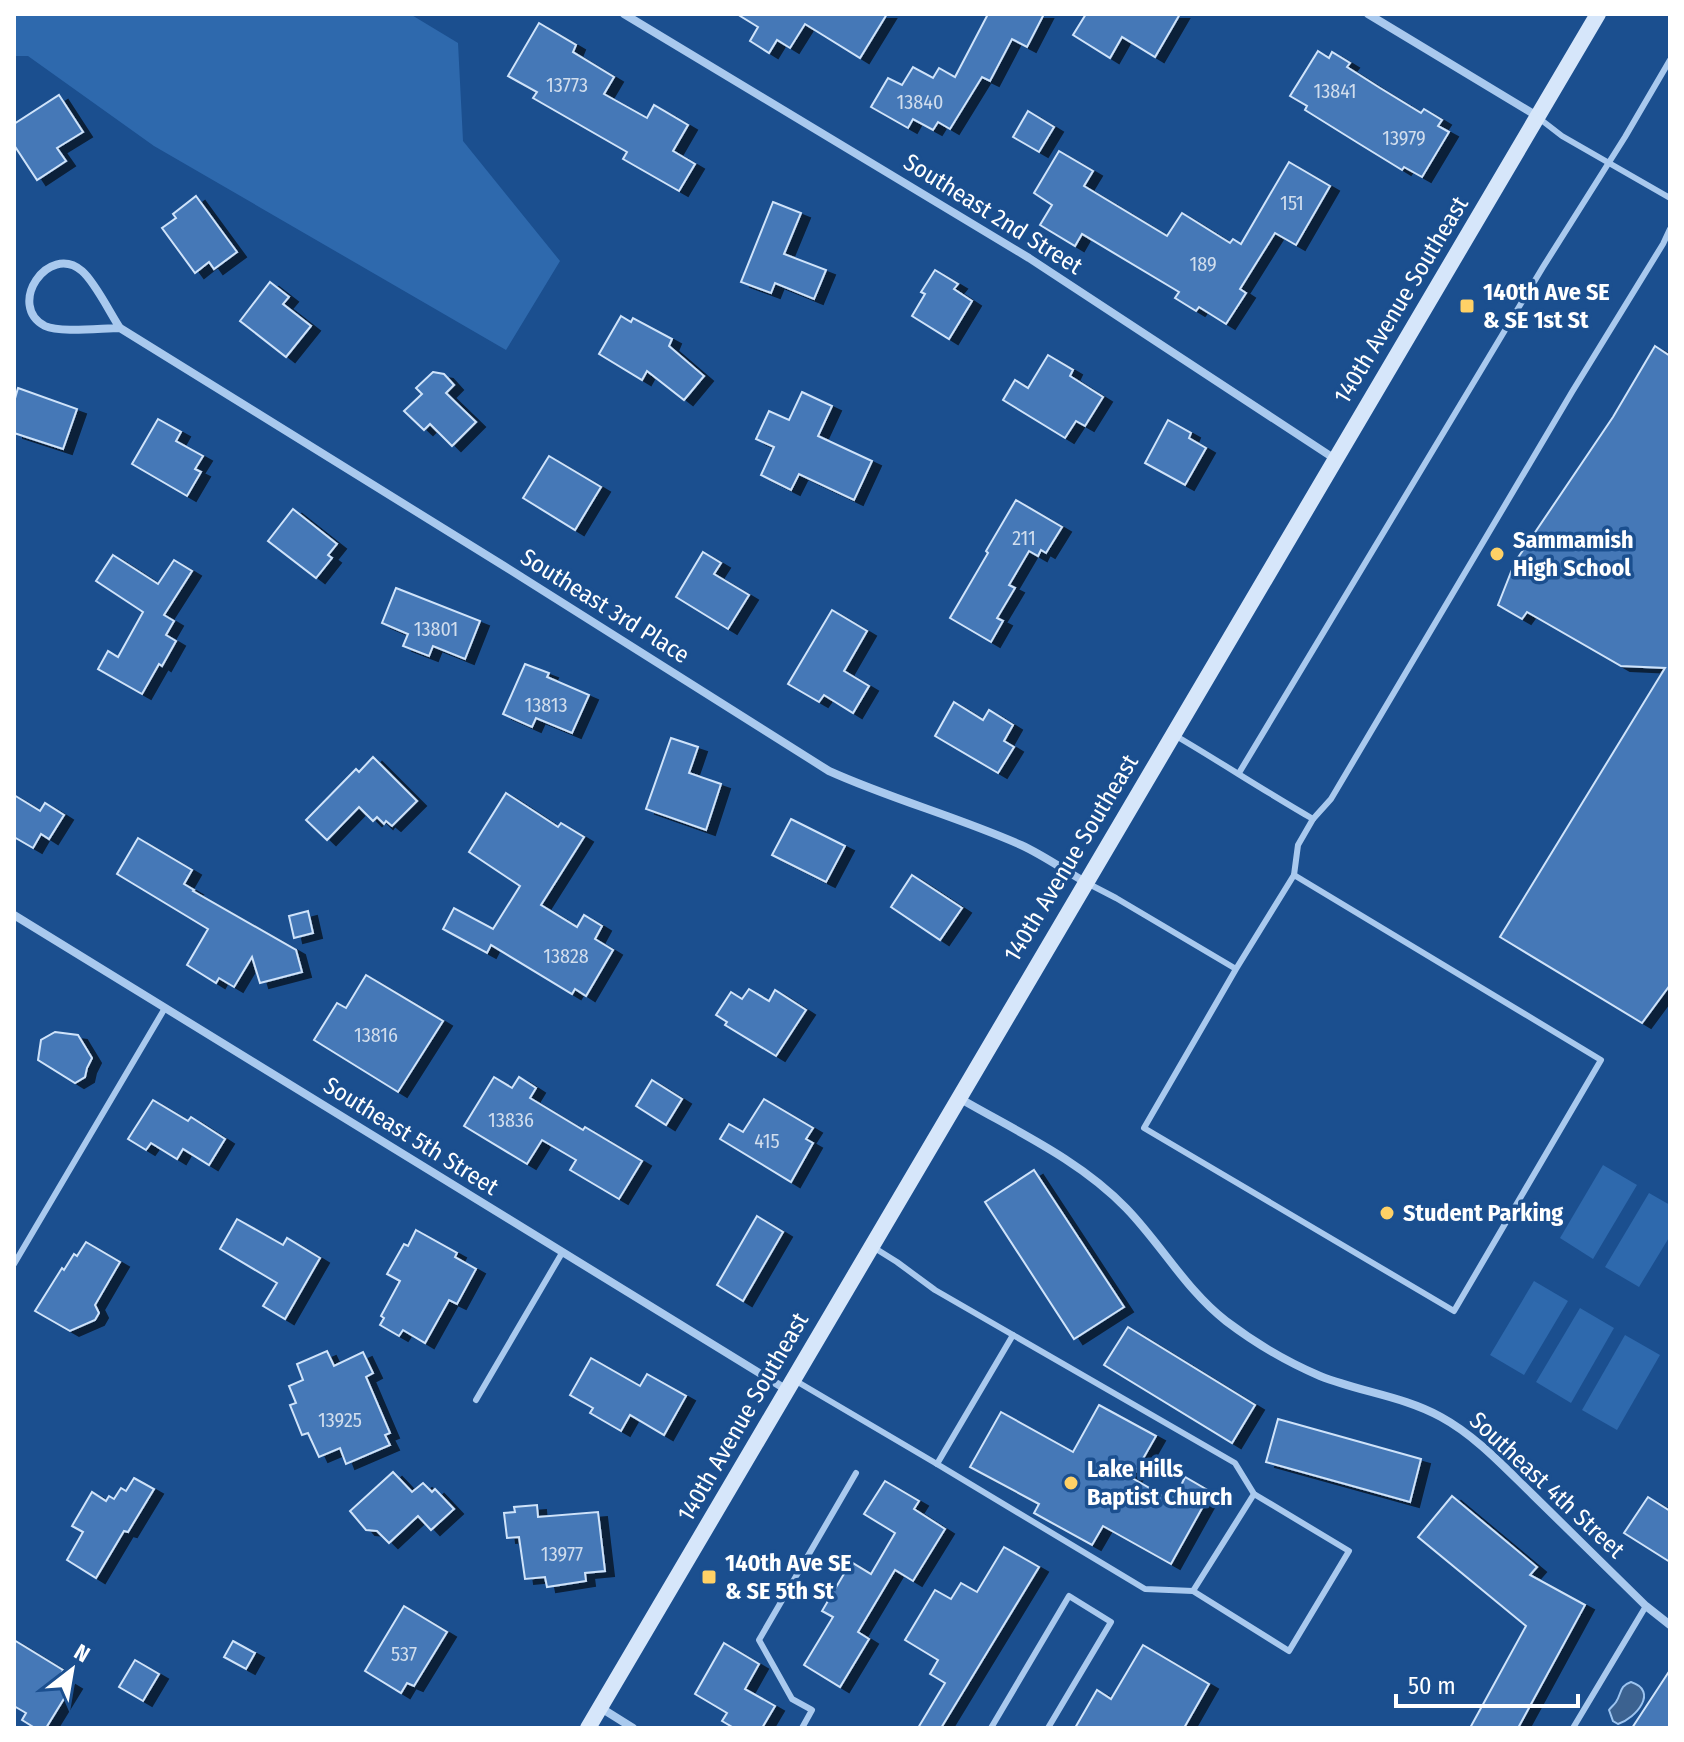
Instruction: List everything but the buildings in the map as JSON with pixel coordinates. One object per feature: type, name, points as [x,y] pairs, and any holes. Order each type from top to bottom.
[{"type":"street","name":"Southeast 2nd Street","points":[[624,14],[1029,258],[1335,459]]},
{"type":"street","points":[[1368,14],[1537,116]]},
{"type":"street","name":"140th Avenue Southeast","points":[[588,1728],[1598,14]]},
{"type":"street","name":"Southeast 3rd Place","points":[[120,328],[56,329],[43,325],[31,308],[31,288],[43,272],[52,267],[62,265],[81,269],[120,328],[829,771],[1024,846],[1085,882]]},
{"type":"street","name":"Southeast 5th Street","points":[[14,915],[562,1253],[790,1385]]},
{"type":"street","name":"Southeast 4th Street","points":[[959,1097],[1067,1160],[1099,1184],[1126,1208],[1193,1291],[1225,1320],[1274,1353],[1322,1376],[1408,1401],[1465,1433],[1646,1606],[1670,1625]]},
{"type":"street","points":[[600,1708],[633,1728]]},
{"type":"lane","points":[[1239,773],[1670,60]]},
{"type":"lane","points":[[1537,116],[1562,136],[1670,198]]},
{"type":"lane","points":[[1294,875],[1601,1060],[1454,1311],[1144,1128],[1294,875],[1298,845],[1313,819],[1331,799],[1670,229]]},
{"type":"lane","points":[[1173,734],[1313,819]]},
{"type":"lane","points":[[1085,882],[1236,969]]},
{"type":"lane","points":[[14,1264],[165,1008]]},
{"type":"lane","points":[[790,1385],[937,1464],[1145,1589],[1193,1591],[1289,1651],[1349,1551],[1254,1494],[1235,1463],[935,1290],[871,1246]]},
{"type":"lane","points":[[476,1400],[562,1253]]},
{"type":"lane","points":[[937,1464],[1013,1335]]},
{"type":"lane","points":[[802,1728],[812,1710],[792,1699],[759,1640],[856,1473]]},
{"type":"lane","points":[[1193,1591],[1254,1494]]},
{"type":"lane","points":[[991,1728],[1069,1596],[1111,1622],[1048,1728]]},
{"type":"lane","points":[[1573,1728],[1646,1606]]},
{"type":"shaded area","points":[[14,14],[410,14],[458,43],[463,141],[560,261],[506,350],[154,146],[28,56],[14,56]]},
{"type":"shaded area","points":[[1603,1165],[1637,1185],[1593,1259],[1560,1238]]},
{"type":"shaded area","points":[[1649,1193],[1670,1205],[1670,1236],[1639,1287],[1605,1267]]},
{"type":"shaded area","points":[[1534,1281],[1568,1301],[1524,1375],[1490,1355]]},
{"type":"shaded area","points":[[1580,1308],[1614,1328],[1571,1403],[1536,1382]]},
{"type":"shaded area","points":[[1625,1335],[1660,1355],[1617,1430],[1582,1410]]},
{"type":"shaded area","points":[[1631,1682],[1639,1686],[1644,1698],[1632,1716],[1618,1724],[1613,1721],[1609,1710],[1623,1688]]},
{"type":"place","name":"140th Ave SE & SE 1st St","points":[[1467,306]]},
{"type":"place","name":"Sammamish High School","points":[[1497,554]]},
{"type":"place","name":"Student Parking","points":[[1387,1213]]},
{"type":"place","name":"Lake Hills Baptist Church","points":[[1071,1483]]},
{"type":"place","name":"140th Ave SE & SE 5th St","points":[[709,1577]]}]
